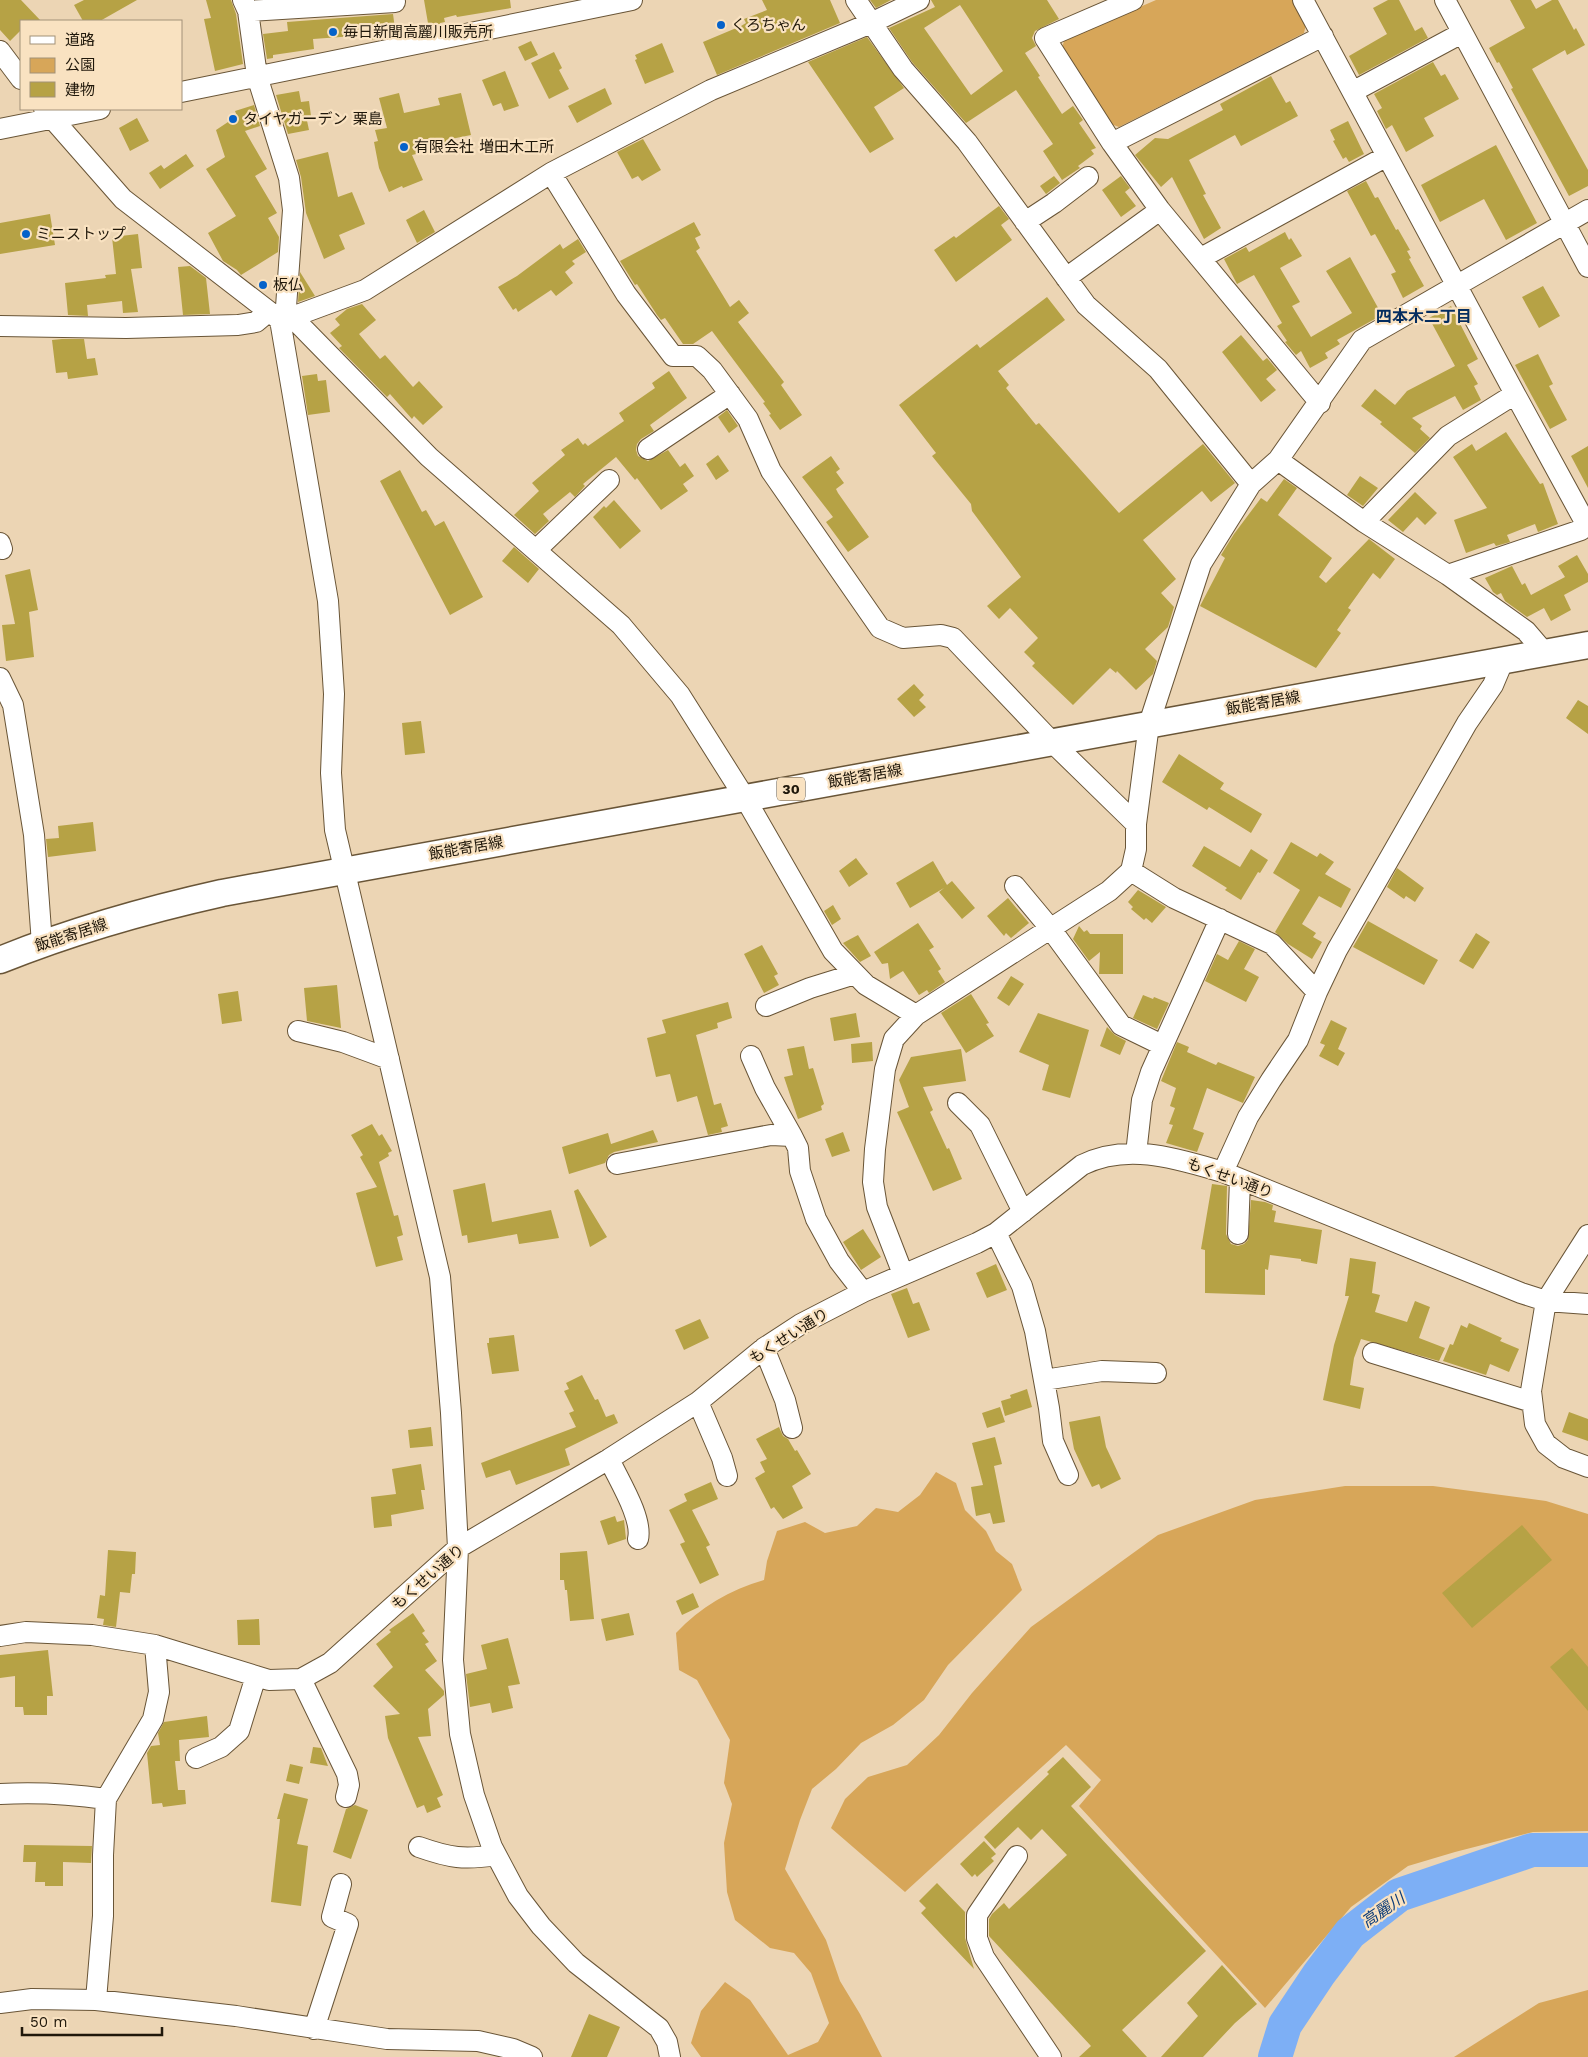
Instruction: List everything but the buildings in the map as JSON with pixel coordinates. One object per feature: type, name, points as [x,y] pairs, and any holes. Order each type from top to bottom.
[{"type":"main road","name":"飯能寄居線","points":[[0,960],[42,944],[169,905],[222,893],[1588,644]]},
{"type":"street","points":[[182,92],[597,4],[632,0]]},
{"type":"street","points":[[856,0],[903,69],[967,142],[1086,305],[1158,369],[1252,484]]},
{"type":"street","points":[[0,326],[126,328],[238,324],[280,316],[365,290],[551,173],[712,90],[871,23],[919,0]]},
{"type":"street","points":[[1133,0],[1045,38],[1112,143],[1160,210],[1320,403]]},
{"type":"street","points":[[1304,0],[1585,522],[1581,530],[1448,575]]},
{"type":"street","points":[[1445,0],[1588,267]]},
{"type":"street","points":[[395,2],[245,6],[257,76],[289,178],[293,210],[286,307],[280,316],[328,601],[334,694],[331,765],[335,830],[440,1278],[451,1413],[458,1548],[453,1660],[460,1734],[474,1795],[496,1855],[518,1896],[541,1926],[576,1963],[658,2028],[667,2042],[670,2057]]},
{"type":"street","points":[[1354,91],[1462,33]]},
{"type":"street","points":[[1112,143],[1323,36]]},
{"type":"street","points":[[0,51],[20,78]]},
{"type":"street","points":[[0,129],[48,114],[90,110]]},
{"type":"street","points":[[48,114],[123,199],[280,316],[430,457],[622,625],[680,695],[745,798],[833,951],[866,985],[916,1015]]},
{"type":"street","points":[[1201,258],[1387,156]]},
{"type":"street","points":[[551,173],[626,294],[673,356],[697,356],[712,370],[730,394],[748,419],[772,470],[880,628],[903,638],[942,635],[953,638],[1052,742],[1136,824]]},
{"type":"street","points":[[1025,222],[1088,177]]},
{"type":"street","points":[[1066,278],[1160,210]]},
{"type":"street","points":[[903,1274],[878,1207],[873,1182],[885,1069],[894,1039],[916,1015],[1108,891],[1131,871],[1136,849],[1136,824],[1149,724],[1201,564],[1252,484],[1278,460],[1320,403],[1362,340],[1588,210]]},
{"type":"street","points":[[648,449],[730,394]]},
{"type":"street","points":[[1364,522],[1448,436],[1515,394]]},
{"type":"street","points":[[1278,460],[1364,522],[1448,575],[1526,631],[1544,652]]},
{"type":"street","points":[[536,550],[609,480]]},
{"type":"street","points":[[1238,1234],[1232,1176],[1248,1117],[1270,1080],[1298,1040],[1317,992],[1337,950],[1467,722],[1492,685],[1504,660]]},
{"type":"street","points":[[0,678],[13,705],[34,834],[42,944]]},
{"type":"street","points":[[1131,871],[1174,898],[1272,944],[1317,992]]},
{"type":"street","points":[[1015,886],[1050,928],[1121,1025],[1162,1045]]},
{"type":"street","points":[[1136,1154],[1142,1100],[1150,1072],[1220,920]]},
{"type":"street","points":[[766,1006],[810,988],[855,974]]},
{"type":"street","points":[[298,1031],[343,1042],[389,1059]]},
{"type":"street","points":[[752,1056],[765,1088],[798,1148],[800,1171],[816,1219],[839,1261],[863,1292]]},
{"type":"street","points":[[958,1103],[980,1125],[1022,1212]]},
{"type":"street","points":[[617,1164],[771,1135],[792,1136]]},
{"type":"street","name":"もくせい通り","points":[[0,1636],[26,1632],[92,1635],[155,1645],[269,1680],[301,1679],[330,1663],[458,1548],[609,1459],[698,1402],[764,1348],[801,1324],[863,1292],[996,1233],[1082,1164],[1096,1158],[1136,1154],[1156,1155],[1180,1160],[1232,1176],[1546,1301],[1588,1304]]},
{"type":"street","points":[[996,1233],[1022,1286],[1035,1331],[1053,1441],[1068,1475]]},
{"type":"street","points":[[1588,1235],[1546,1301],[1531,1391],[1535,1424],[1546,1444],[1564,1458],[1588,1467]]},
{"type":"street","points":[[764,1348],[785,1400],[792,1428]]},
{"type":"street","points":[[1373,1354],[1532,1402]]},
{"type":"street","points":[[1044,1380],[1102,1371],[1156,1373]]},
{"type":"street","points":[[698,1402],[722,1458],[727,1476]]},
{"type":"street","points":[[609,1459],[636,1518],[640,1531],[638,1539]]},
{"type":"street","points":[[96,2000],[103,1916],[102,1855],[106,1799],[153,1719],[159,1692],[155,1645]]},
{"type":"street","points":[[196,1758],[221,1747],[239,1731],[256,1676]]},
{"type":"street","points":[[301,1679],[347,1774],[346,1797]]},
{"type":"street","points":[[0,1794],[23,1792],[78,1795],[106,1799]]},
{"type":"street","points":[[419,1847],[447,1856],[470,1859],[496,1855]]},
{"type":"street","points":[[1017,1856],[977,1915],[976,1938],[984,1957],[1051,2057]]},
{"type":"street","points":[[314,2029],[348,1924],[332,1917],[341,1884]]},
{"type":"street","points":[[0,2003],[32,1999],[96,2000],[236,2016],[388,2039],[478,2040],[513,2049],[532,2057]]},
{"type":"green space","points":[[1156,0],[1294,0],[1306,24],[1304,33],[1119,127],[1108,123],[1062,50],[1064,40]]},
{"type":"green space","points":[[936,1472],[956,1483],[965,1510],[986,1531],[996,1551],[1012,1564],[1022,1590],[948,1665],[924,1700],[893,1725],[861,1743],[836,1769],[812,1789],[785,1869],[826,1940],[840,1981],[860,2014],[882,2057],[701,2057],[691,2043],[701,2011],[725,1982],[750,2000],[788,2055],[818,2042],[829,2023],[811,1973],[794,1953],[770,1948],[735,1920],[727,1892],[724,1843],[732,1804],[724,1783],[730,1740],[697,1680],[679,1670],[676,1633],[695,1615],[716,1600],[764,1580],[767,1561],[777,1531],[805,1522],[825,1533],[857,1526],[876,1508],[898,1512],[920,1495]]},
{"type":"green space","points":[[1345,1486],[1433,1486],[1546,1501],[1588,1514],[1588,1831],[1533,1832],[1408,1866],[1351,1907],[1265,2008],[1079,1806],[1101,1780],[1066,1745],[905,1892],[831,1828],[845,1799],[868,1777],[907,1765],[939,1735],[972,1693],[1031,1627],[1158,1535],[1255,1500]]},
{"type":"green space","points":[[1588,1990],[1588,2057],[1454,2057],[1539,2003]]},
{"type":"waterway","name":"高麗川","points":[[1275,2057],[1285,2025],[1319,1974],[1350,1933],[1399,1895],[1532,1850],[1588,1850]]},
{"type":"place","name":"くろちゃん","points":[[721,25]]},
{"type":"place","name":"毎日新聞高麗川販売所","points":[[333,32]]},
{"type":"place","name":"タイヤガーデン 栗島","points":[[233,119]]},
{"type":"place","name":"有限会社 増田木工所","points":[[404,147]]},
{"type":"place","name":"ミニストップ","points":[[26,234]]},
{"type":"place","name":"板仏","points":[[263,285]]},
{"type":"district","name":"四本木二丁目","points":[[1424,316]]}]
